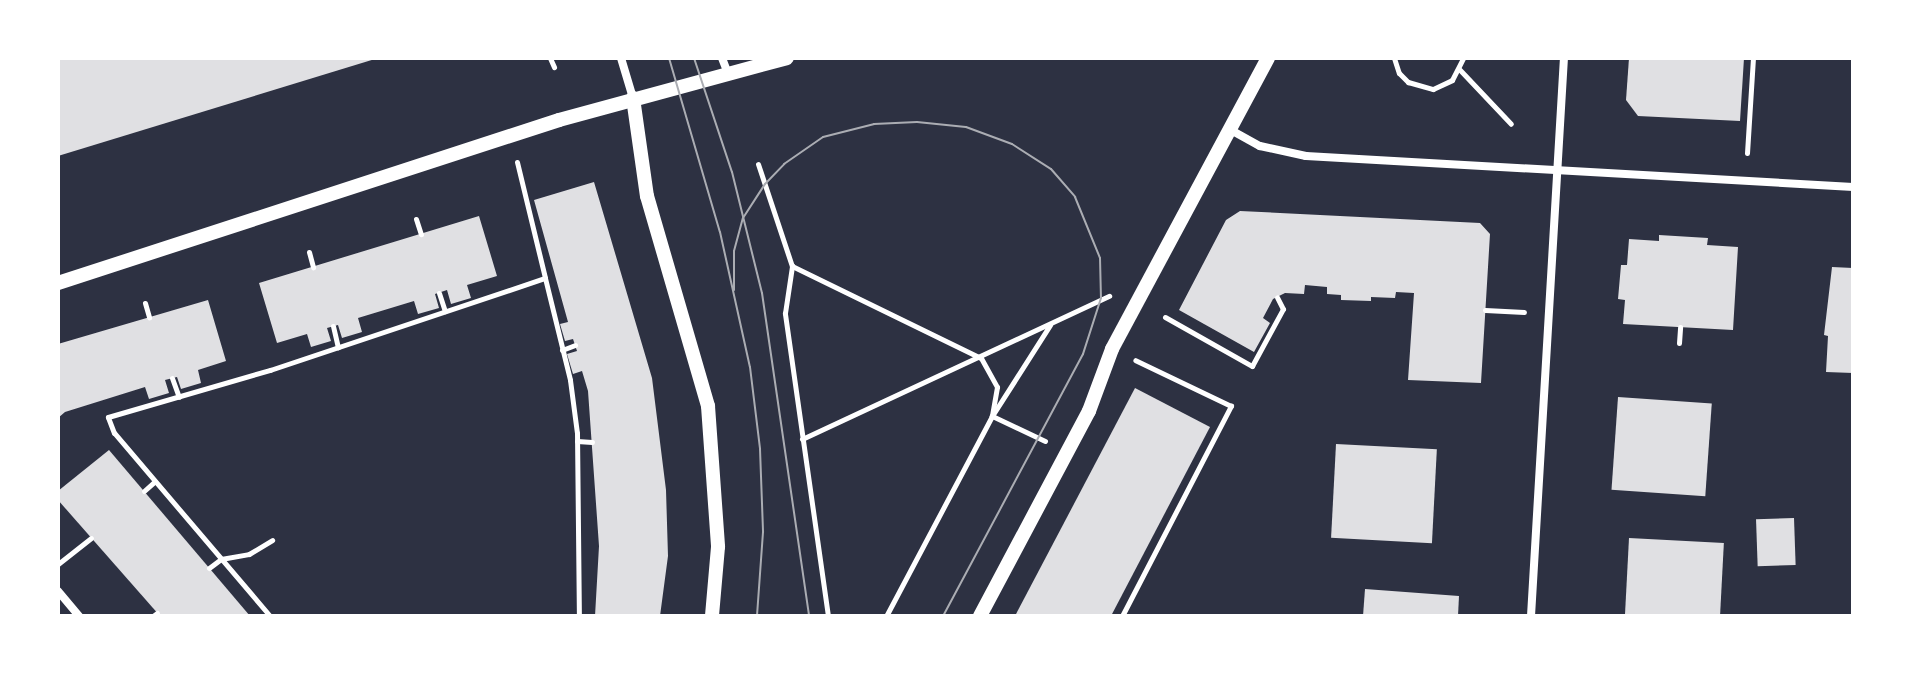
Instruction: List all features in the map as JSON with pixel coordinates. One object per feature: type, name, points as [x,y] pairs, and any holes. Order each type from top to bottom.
[{"type":"street","points":[[621,58],[633,98],[647,196],[708,406],[718,547],[712,616]]},
{"type":"street","points":[[722,58],[728,74]]},
{"type":"street","points":[[58,283],[633,98],[787,58]]},
{"type":"street","points":[[980,616],[1089,411],[1112,349],[1268,58]]},
{"type":"street","points":[[1531,616],[1564,58]]},
{"type":"street","points":[[1229,129],[1260,146],[1306,156],[1853,187]]},
{"type":"street","points":[[58,591],[79,616]]},
{"type":"path","points":[[550,58],[554,67]]},
{"type":"path","points":[[1394,58],[1399,73],[1420,88],[1441,86],[1460,70],[1463,58]]},
{"type":"path","points":[[1747,153],[1753,58]]},
{"type":"path","points":[[1460,70],[1511,124]]},
{"type":"path","points":[[758,164],[792,266],[785,313],[828,616]]},
{"type":"path","points":[[528,195],[570,380],[577,441],[579,616]]},
{"type":"path","points":[[416,219],[421,234]]},
{"type":"path","points":[[309,252],[313,267]]},
{"type":"path","points":[[792,266],[981,358],[997,387],[992,416]]},
{"type":"path","points":[[270,616],[114,433],[108,417],[338,347],[545,278]]},
{"type":"path","points":[[439,293],[445,311]]},
{"type":"path","points":[[802,439],[981,358],[1101,298],[1120,294]]},
{"type":"path","points":[[1165,317],[1252,366],[1283,309],[1277,297]]},
{"type":"path","points":[[145,303],[149,317]]},
{"type":"path","points":[[1485,310],[1549,314]]},
{"type":"path","points":[[886,616],[992,416],[1050,325]]},
{"type":"path","points":[[333,326],[338,347]]},
{"type":"path","points":[[1679,343],[1680,327]]},
{"type":"path","points":[[562,350],[575,345]]},
{"type":"path","points":[[1112,349],[1231,406],[1122,616]]},
{"type":"path","points":[[172,378],[179,397]]},
{"type":"path","points":[[992,416],[1067,453]]},
{"type":"path","points":[[577,441],[592,442]]},
{"type":"path","points":[[144,491],[154,482]]},
{"type":"path","points":[[58,564],[91,538]]},
{"type":"path","points":[[209,568],[221,559],[249,554],[272,540]]},
{"type":"building","points":[[58,58],[375,58],[375,59],[58,156]]},
{"type":"building","points":[[1629,58],[1744,58],[1740,121],[1638,116],[1626,100]]},
{"type":"building","points":[[594,182],[652,378],[666,490],[668,556],[660,616],[595,616],[599,546],[588,391],[582,371],[573,374],[567,354],[577,351],[573,339],[565,341],[560,324],[568,322],[534,200]]},
{"type":"building","points":[[1240,211],[1480,223],[1490,234],[1481,383],[1408,380],[1414,293],[1396,292],[1395,298],[1371,297],[1371,301],[1341,300],[1341,295],[1327,294],[1327,287],[1305,285],[1304,294],[1285,293],[1273,299],[1263,318],[1270,323],[1254,352],[1179,310],[1226,220]]},
{"type":"building","points":[[479,216],[497,276],[467,285],[471,298],[451,304],[447,290],[435,294],[439,308],[418,314],[414,301],[358,318],[362,332],[342,338],[338,325],[327,328],[331,341],[311,347],[307,334],[277,343],[259,283]]},
{"type":"building","points":[[1659,235],[1708,238],[1707,245],[1738,247],[1733,330],[1623,324],[1625,300],[1618,299],[1621,265],[1627,265],[1629,239],[1659,241]]},
{"type":"building","points":[[1832,267],[1853,268],[1853,373],[1826,372],[1828,336],[1824,335]]},
{"type":"building","points":[[208,300],[226,361],[198,370],[201,383],[181,389],[177,377],[165,380],[169,393],[149,399],[145,387],[65,412],[58,418],[58,344]]},
{"type":"building","points":[[1135,388],[1210,427],[1111,616],[1015,616]]},
{"type":"building","points":[[1618,397],[1712,404],[1705,496],[1612,490]]},
{"type":"building","points":[[1336,444],[1437,449],[1432,543],[1331,538]]},
{"type":"building","points":[[109,450],[250,616],[160,616],[58,500],[58,491]]},
{"type":"building","points":[[1794,518],[1796,565],[1758,566],[1756,519]]},
{"type":"building","points":[[1629,538],[1724,543],[1720,616],[1625,616]]},
{"type":"building","points":[[1365,589],[1459,596],[1458,616],[1363,616]]},
{"type":"tram line","points":[[669,58],[720,232],[750,367],[760,449],[763,532],[757,616]]},
{"type":"tram line","points":[[694,58],[732,172],[762,293],[809,616]]},
{"type":"tram line","points":[[734,290],[734,251],[743,218],[765,184],[784,164],[823,137],[874,124],[917,122],[966,127],[1012,144],[1051,169],[1075,197],[1100,258],[1101,298],[1083,354],[943,616]]}]
